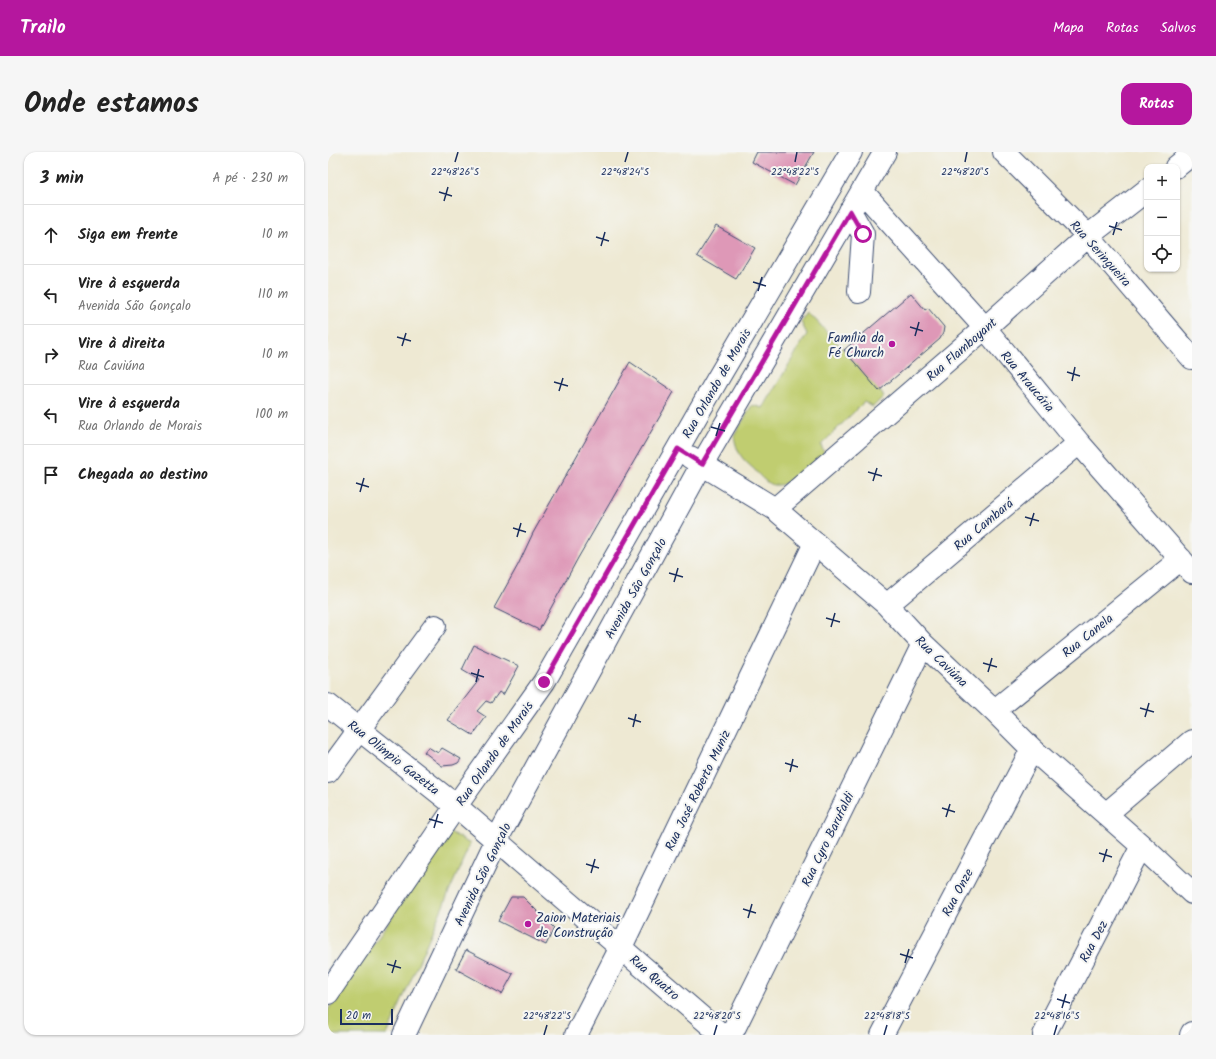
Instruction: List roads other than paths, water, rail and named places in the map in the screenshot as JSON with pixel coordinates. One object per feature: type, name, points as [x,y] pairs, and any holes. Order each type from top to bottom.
[{"type":"street","name":"Rua Orlando de Morais","points":[[328,993],[456,806],[544,682],[851,152]]},
{"type":"street","name":"Avenida São Gonçalo","points":[[404,1035],[496,842],[572,702],[702,464],[885,152]]},
{"type":"street","name":"Rua Seringueira","points":[[1004,152],[1088,236],[1192,358]]},
{"type":"street","points":[[1180,164],[1192,154]]},
{"type":"street","name":"Rua Araucária","points":[[862,191],[985,328],[1080,443],[1186,565]]},
{"type":"street","name":"Rua Flamboyant","points":[[775,509],[985,328],[1088,236],[1144,192]]},
{"type":"street","points":[[850,211],[863,234],[859,292]]},
{"type":"street","points":[[758,313],[780,331]]},
{"type":"street","name":"Rua Cambará","points":[[887,605],[1080,443]]},
{"type":"street","name":"Rua Caviúna","points":[[678,449],[775,509],[887,605],[923,644],[1032,749],[1142,846],[1192,893]]},
{"type":"street","name":"Rua José Roberto Muniz","points":[[576,1035],[621,947],[815,543]]},
{"type":"street","name":"Rua Canela","points":[[994,711],[1186,565]]},
{"type":"street","points":[[328,772],[435,626]]},
{"type":"street","name":"Rua Cyro Barufaldi","points":[[731,1035],[923,644]]},
{"type":"street","points":[[544,682],[572,702]]},
{"type":"street","name":"Rua Olímpio Gazetta","points":[[328,705],[456,806],[496,842]]},
{"type":"street","points":[[1106,814],[1192,740]]},
{"type":"street","name":"Rua Onze","points":[[882,1035],[1032,749]]},
{"type":"street","name":"Rua Quatro","points":[[496,842],[621,947],[722,1035]]},
{"type":"street","name":"Rua Dez","points":[[1044,1035],[1142,846]]},
{"type":"place","name":"Família da Fé Church","points":[[892,344]]},
{"type":"place","name":"Zaion Materiais de Construção","points":[[528,924]]}]
